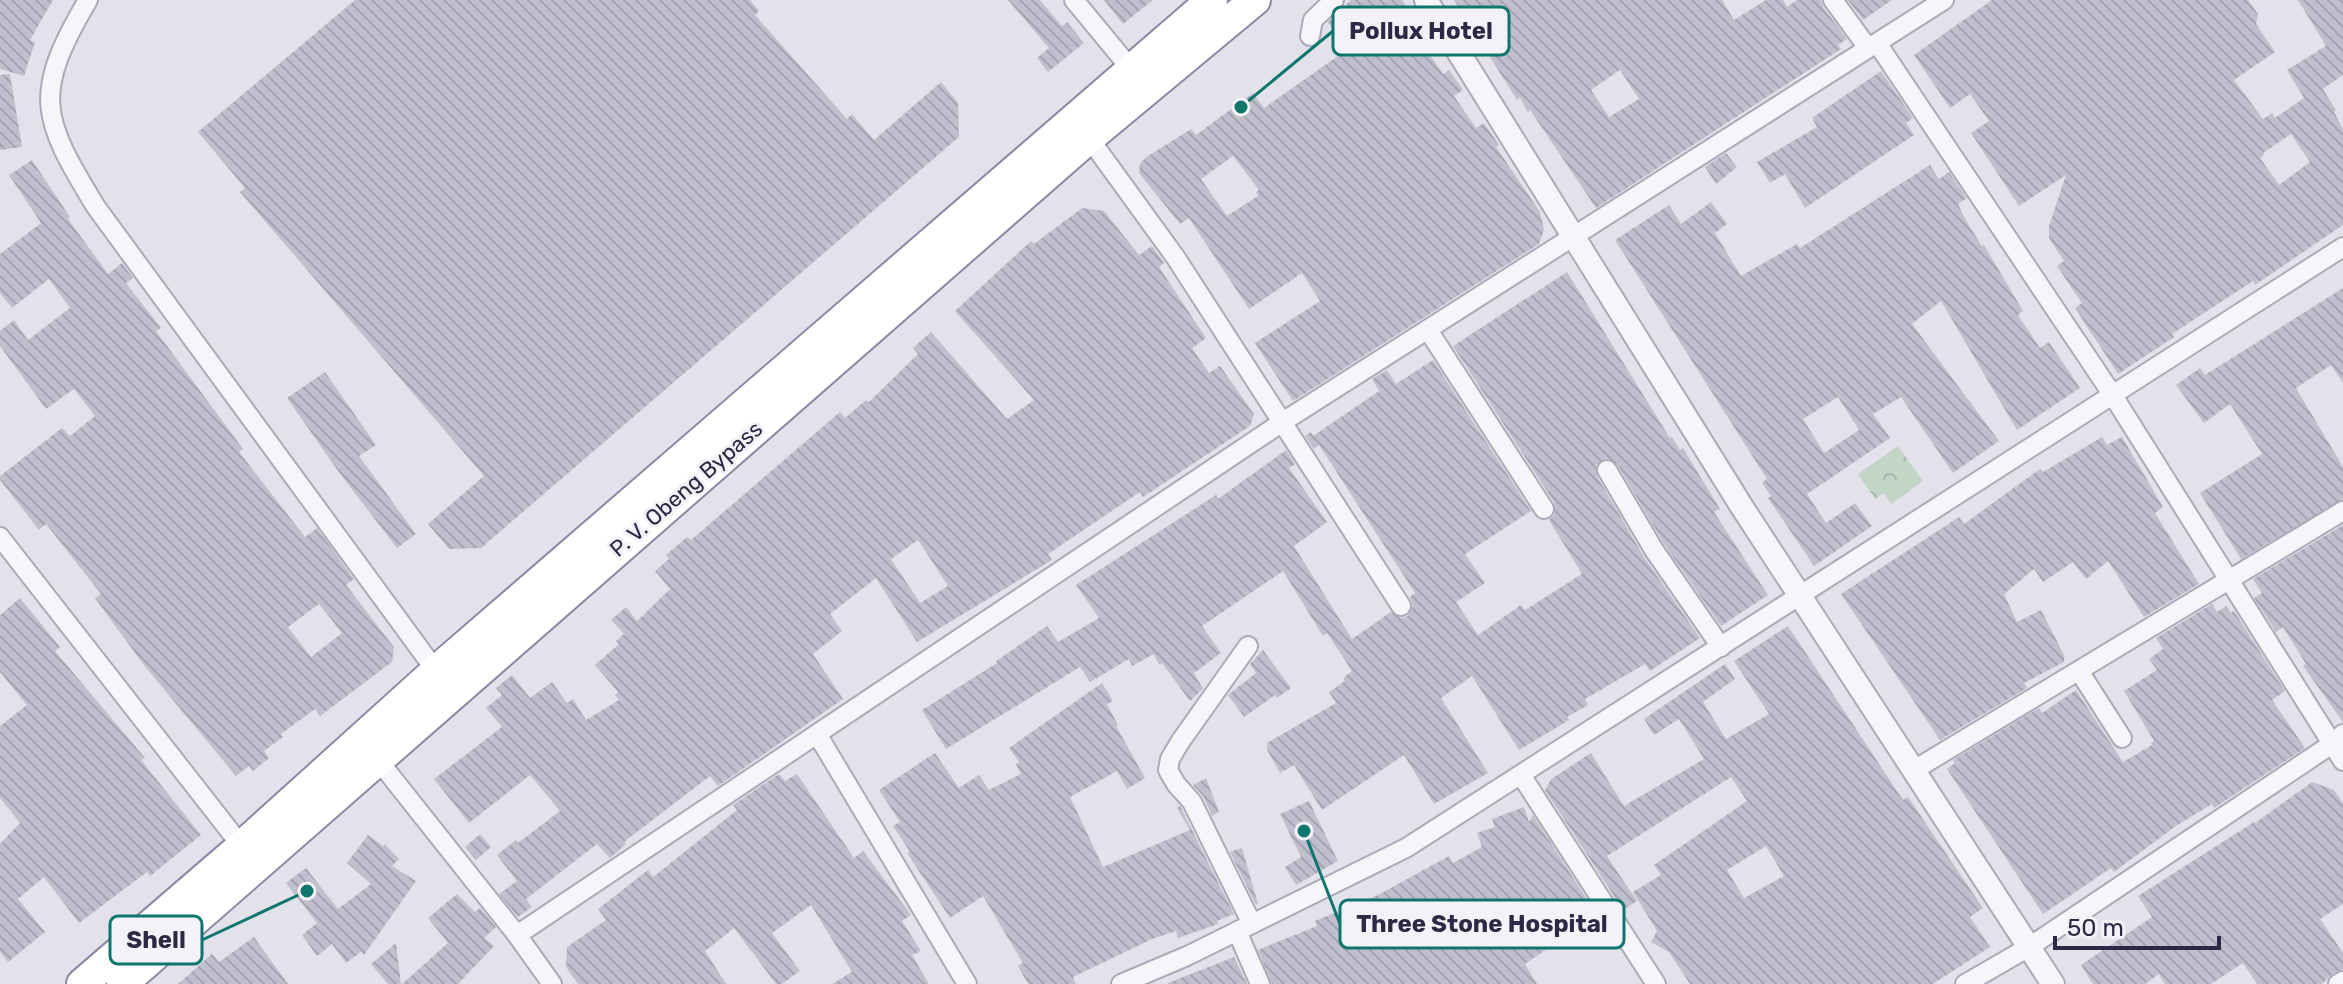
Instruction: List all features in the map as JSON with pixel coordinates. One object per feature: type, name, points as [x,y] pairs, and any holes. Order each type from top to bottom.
[{"type":"highway","name":"P. V. Obeng Bypass","points":[[122,984],[436,671],[1212,0]]},
{"type":"highway","name":"P. V. Obeng Bypass","points":[[82,984],[378,760],[1089,138],[1255,0]]},
{"type":"street","points":[[88,0],[55,62],[49,92],[53,126],[64,153],[96,207],[436,671]]},
{"type":"street","points":[[1074,0],[1131,69]]},
{"type":"street","points":[[1310,36],[1313,20],[1334,0]]},
{"type":"street","points":[[1426,0],[1800,597],[2053,984]]},
{"type":"street","points":[[1833,0],[1872,46],[2112,394],[2229,582],[2338,739],[2343,761]]},
{"type":"street","points":[[517,935],[1281,423],[1944,0]]},
{"type":"street","points":[[1089,138],[1176,258],[1401,606]]},
{"type":"street","points":[[1121,984],[1245,928],[1406,848],[2343,247]]},
{"type":"street","points":[[1428,330],[1544,509]]},
{"type":"street","points":[[1607,470],[1654,550],[1721,647]]},
{"type":"street","points":[[1914,770],[2343,511]]},
{"type":"street","points":[[0,537],[251,856]]},
{"type":"street","points":[[1248,646],[1180,742],[1170,759],[1168,770],[1192,802],[1245,928],[1260,984]]},
{"type":"street","points":[[2079,671],[2122,738]]},
{"type":"street","points":[[817,734],[967,984]]},
{"type":"street","points":[[1965,984],[2029,947],[2338,739]]},
{"type":"street","points":[[378,760],[517,935],[552,984]]},
{"type":"street","points":[[1521,775],[1656,984]]},
{"type":"green space","points":[[1898,446],[1923,481],[1891,504],[1884,493],[1875,499],[1858,474]]},
{"type":"building","points":[[0,0],[53,0],[30,40],[35,42],[24,76],[0,69]]},
{"type":"building","points":[[355,0],[750,0],[759,11],[755,15],[847,119],[852,114],[874,140],[941,82],[958,103],[959,137],[481,548],[449,549],[428,524],[484,476],[240,192],[245,188],[198,132]]},
{"type":"building","points":[[1008,0],[1040,0],[1062,26],[1067,22],[1084,43],[1048,72],[1037,58],[1049,48]]},
{"type":"building","points":[[1104,0],[1153,0],[1123,24]]},
{"type":"building","points":[[1351,0],[1402,0],[1419,26],[1416,29],[1424,40],[1421,42],[1443,74],[1449,70],[1463,90],[1454,96],[1476,128],[1484,123],[1499,145],[1496,147],[1540,212],[1544,230],[1539,244],[1293,401],[1255,343],[1320,301],[1302,273],[1249,309],[1189,218],[1180,224],[1139,173],[1140,164],[1145,158],[1191,129],[1196,135],[1253,93],[1264,108],[1348,49],[1328,22]],"holes":[[[1233,156],[1259,190],[1256,192],[1258,196],[1227,216],[1201,179]]]},
{"type":"building","points":[[1454,0],[1722,0],[1734,20],[1766,0],[1783,0],[1787,7],[1797,0],[1821,0],[1847,39],[1838,45],[1841,49],[1596,208],[1530,110],[1528,112],[1520,98],[1517,100]],"holes":[[[1620,70],[1639,99],[1609,117],[1591,90]]]},
{"type":"building","points":[[1848,0],[1892,0],[1863,20]]},
{"type":"building","points":[[1992,0],[2248,0],[2258,14],[2256,24],[2275,52],[2234,80],[2263,119],[2272,113],[2275,118],[2304,98],[2287,70],[2326,46],[2298,0],[2343,0],[2343,75],[2323,89],[2343,129],[2343,225],[2255,285],[2253,281],[2172,334],[2174,337],[2118,374],[2075,308],[2082,303],[2057,266],[2064,261],[2049,238],[2049,226],[2066,175],[2019,206],[1971,133],[1989,121],[1970,94],[1950,108],[1914,55]],"holes":[[[2291,134],[2310,162],[2279,185],[2260,158]]]},
{"type":"building","points":[[1881,71],[1913,118],[1906,123],[1914,135],[1805,208],[1785,174],[1770,183],[1757,162],[1817,127],[1812,118]]},
{"type":"building","points":[[10,74],[22,147],[0,150],[0,75]]},
{"type":"building","points":[[1726,153],[1737,167],[1716,184],[1705,167]]},
{"type":"building","points":[[32,160],[70,217],[68,219],[108,274],[122,263],[133,278],[126,283],[161,328],[156,331],[243,449],[239,452],[305,537],[317,528],[354,579],[346,585],[394,647],[392,662],[320,716],[315,709],[281,734],[283,737],[264,751],[269,758],[253,771],[249,766],[236,776],[143,664],[95,598],[101,594],[46,524],[39,530],[0,480],[0,476],[62,428],[70,436],[95,416],[74,389],[46,409],[0,346],[0,331],[14,320],[28,340],[70,308],[49,279],[12,308],[0,293],[0,254],[41,223],[9,175]],"holes":[[[319,604],[342,633],[311,657],[288,627]]]},
{"type":"building","points":[[1930,165],[1939,179],[1949,172],[1967,198],[1958,204],[1965,219],[2023,311],[2018,315],[2040,348],[2049,342],[2080,388],[2017,430],[1941,301],[1912,324],[1999,441],[1953,473],[1901,397],[1873,414],[1890,438],[1807,494],[1826,523],[1855,503],[1872,526],[1814,566],[1768,498],[1771,496],[1762,483],[1767,479],[1615,240],[1669,205],[1681,224],[1711,202],[1727,224],[1715,233],[1741,276],[1797,244],[1800,248]],"holes":[[[1838,397],[1859,430],[1824,453],[1803,419]]]},
{"type":"building","points":[[1082,208],[1104,211],[1139,255],[1152,246],[1164,263],[1159,267],[1206,338],[1192,348],[1209,373],[1220,366],[1254,414],[1250,426],[1143,497],[1140,492],[1048,554],[1052,560],[917,642],[876,578],[830,614],[842,631],[813,654],[843,699],[718,786],[710,776],[624,842],[626,844],[610,858],[597,844],[526,899],[532,907],[518,917],[499,894],[517,881],[497,855],[560,811],[530,775],[469,823],[434,779],[502,727],[486,708],[502,695],[496,688],[512,675],[530,698],[552,682],[567,703],[573,699],[586,720],[619,700],[615,695],[618,692],[595,665],[619,644],[616,641],[624,634],[611,620],[626,607],[637,621],[670,589],[655,571],[669,559],[666,555],[687,537],[691,540],[840,412],[845,418],[866,400],[869,402],[918,354],[913,348],[931,332],[1007,419],[1034,400],[955,311],[1031,241],[1034,244]],"holes":[[[918,540],[948,586],[920,603],[891,559]]]},
{"type":"building","points":[[1567,272],[1670,438],[1680,450],[1683,448],[1720,509],[1714,512],[1768,595],[1721,626],[1664,544],[1617,464],[1606,458],[1596,465],[1597,476],[1644,557],[1700,638],[1650,671],[1645,664],[1585,699],[1588,705],[1567,717],[1569,720],[1519,750],[1472,676],[1441,698],[1488,773],[1434,804],[1404,755],[1322,810],[1294,765],[1280,773],[1267,750],[1267,743],[1336,703],[1329,692],[1345,681],[1343,678],[1352,671],[1327,633],[1323,636],[1283,571],[1202,626],[1221,653],[1194,673],[1203,689],[1190,701],[1162,663],[1159,665],[1154,654],[1132,666],[1129,659],[1090,682],[1080,667],[946,749],[922,710],[997,663],[1047,626],[1058,642],[1099,618],[1076,585],[1216,495],[1218,499],[1286,450],[1295,464],[1289,468],[1327,522],[1294,546],[1352,639],[1391,612],[1401,618],[1408,616],[1413,606],[1410,597],[1415,593],[1319,445],[1314,449],[1305,436],[1311,432],[1313,436],[1379,391],[1372,379],[1387,370],[1396,384],[1433,360],[1531,511],[1465,554],[1485,583],[1456,602],[1478,635],[1521,605],[1525,610],[1582,574],[1549,520],[1555,514],[1554,502],[1453,346]]},
{"type":"building","points":[[2343,288],[2343,383],[2331,365],[2296,388],[2343,467],[2343,499],[2241,559],[2200,493],[2262,454],[2230,404],[2204,423],[2176,385],[2200,368],[2205,375]]},
{"type":"building","points":[[325,372],[376,445],[359,456],[416,534],[397,548],[287,398]]},
{"type":"building","points":[[2102,437],[2107,445],[2122,437],[2163,507],[2155,513],[2199,584],[2144,617],[2108,561],[2086,579],[2073,562],[2043,582],[2034,569],[2004,594],[2017,622],[2041,610],[2064,655],[2064,662],[2024,683],[2027,688],[1940,740],[1841,594],[1959,517],[1964,524],[2040,469],[2043,472]]},
{"type":"building","points":[[2343,525],[2343,722],[2303,666],[2306,664],[2283,627],[2276,632],[2254,598],[2262,593],[2253,579]]},
{"type":"building","points":[[20,598],[60,647],[55,651],[145,758],[141,760],[201,835],[150,876],[147,872],[79,923],[44,877],[18,899],[45,932],[8,962],[0,952],[0,844],[20,823],[0,798],[0,726],[27,705],[0,672],[0,615]]},
{"type":"building","points":[[2212,604],[2217,612],[2226,606],[2231,613],[2234,611],[2285,691],[2272,700],[2305,748],[2214,808],[2212,804],[2176,826],[2114,872],[2111,868],[2043,914],[1947,769],[1955,763],[1953,760],[2039,708],[2042,713],[2076,690],[2123,762],[2152,745],[2154,741],[2124,691],[2157,670],[2149,659],[2163,649],[2156,638]]},
{"type":"building","points":[[1788,626],[1903,800],[1908,797],[1983,908],[1970,917],[1990,947],[1933,984],[1690,984],[1669,952],[1651,942],[1657,931],[1633,892],[1661,875],[1654,865],[1747,801],[1731,777],[1607,856],[1637,901],[1623,910],[1545,790],[1551,779],[1591,753],[1624,806],[1704,759],[1679,719],[1654,735],[1644,719],[1725,664],[1735,679],[1703,702],[1726,739],[1769,714],[1734,661]],"holes":[[[1766,846],[1784,876],[1744,898],[1727,870]]]},
{"type":"building","points":[[1263,650],[1291,688],[1277,698],[1275,695],[1244,717],[1228,695],[1256,673],[1250,664]]},
{"type":"building","points":[[1102,683],[1113,701],[1107,704],[1116,726],[1145,778],[1127,789],[1117,771],[1070,797],[1103,867],[1190,830],[1177,808],[1180,806],[1234,914],[1217,921],[1218,924],[1178,938],[1176,931],[1152,939],[1073,977],[1076,984],[1028,984],[1018,966],[1023,963],[983,896],[950,918],[907,853],[910,852],[893,826],[900,822],[879,790],[935,753],[959,788],[979,775],[989,790],[1021,774],[1016,764],[1019,762],[1009,748]]},
{"type":"building","points":[[779,774],[785,781],[797,774],[854,858],[863,851],[911,915],[902,921],[921,951],[912,955],[929,984],[832,984],[852,972],[811,905],[772,933],[800,971],[782,984],[776,984],[734,928],[705,951],[726,984],[578,984],[566,967],[567,947],[606,920],[598,909],[648,870],[653,877],[737,810],[733,805]]},
{"type":"building","points":[[1206,778],[1219,812],[1212,816],[1203,796],[1193,785]]},
{"type":"building","points":[[2312,782],[2334,790],[2343,803],[2343,904],[2320,919],[2343,953],[2343,969],[2322,984],[2257,984],[2243,963],[2211,984],[2165,984],[2159,974],[2145,984],[2093,984],[2081,965],[2152,917],[2138,896],[2255,823]]},
{"type":"building","points":[[1309,801],[1338,861],[1296,885],[1285,867],[1301,857],[1280,814]]},
{"type":"building","points":[[1524,807],[1529,822],[1533,815],[1595,912],[1581,904],[1598,927],[1585,938],[1582,934],[1570,944],[1564,937],[1525,964],[1537,984],[1272,984],[1258,950],[1317,926],[1315,921],[1378,895],[1449,856],[1453,863],[1482,847],[1477,833],[1495,827],[1492,819]]},
{"type":"building","points":[[480,834],[491,847],[476,860],[465,847]]},
{"type":"building","points":[[368,835],[383,846],[385,844],[399,859],[392,866],[416,881],[364,955],[361,952],[346,963],[332,944],[317,956],[302,935],[317,923],[286,883],[306,868],[338,909],[371,884],[347,863]]},
{"type":"building","points":[[1242,848],[1258,904],[1256,905],[1230,852]]},
{"type":"building","points":[[457,894],[475,912],[480,908],[496,927],[484,938],[494,946],[458,984],[402,984],[448,943],[428,918]]},
{"type":"building","points":[[254,937],[288,984],[178,984],[212,954],[219,962]]},
{"type":"building","points":[[396,943],[401,984],[388,984],[371,964]]},
{"type":"building","points":[[1234,957],[1247,984],[1168,984],[1168,983]]},
{"type":"place","name":"Pollux Hotel","points":[[1241,107]]},
{"type":"place","name":"Three Stone Hospital","points":[[1304,831]]},
{"type":"place","name":"Shell","points":[[307,891]]}]
